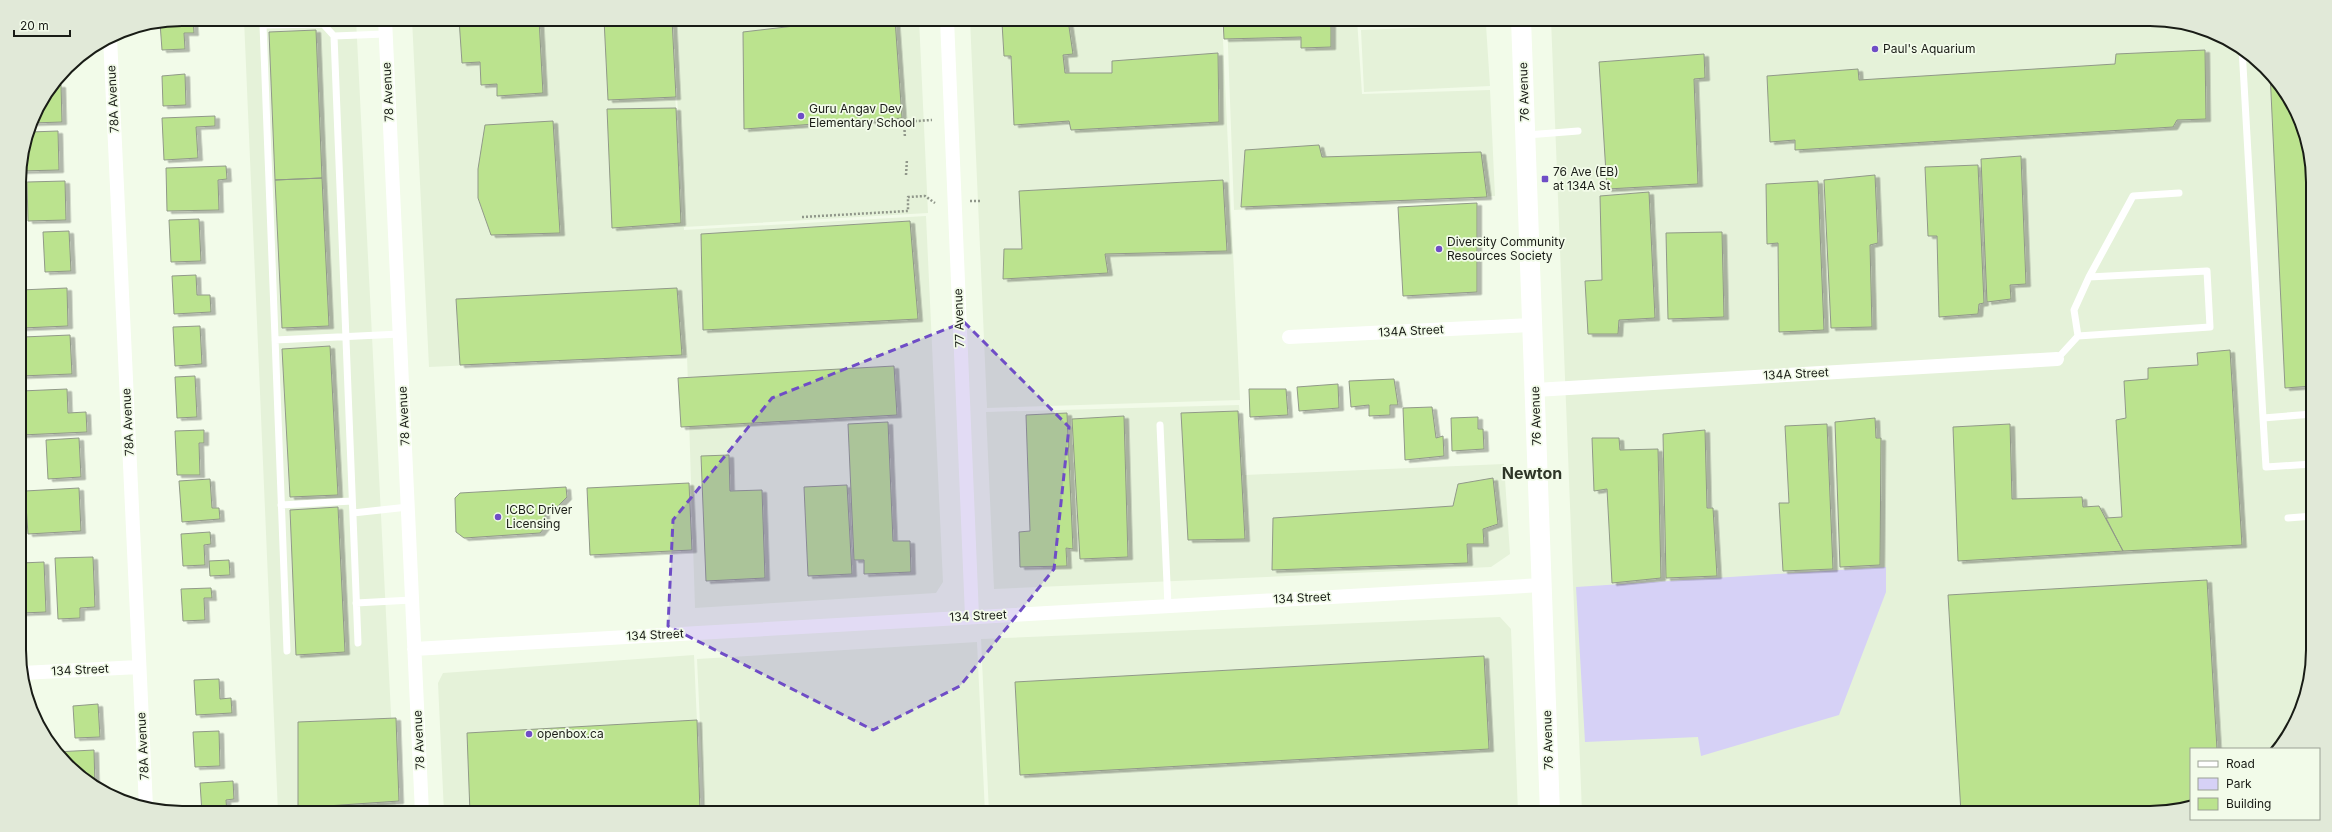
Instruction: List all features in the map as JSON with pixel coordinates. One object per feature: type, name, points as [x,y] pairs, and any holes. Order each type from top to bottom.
[{"type":"main road","name":"76 Avenue","points":[[1521,26],[1550,806]]},
{"type":"street","name":"78 Avenue","points":[[385,26],[422,806]]},
{"type":"street","name":"77 Avenue","points":[[947,26],[972,616]]},
{"type":"street","name":"78A Avenue","points":[[110,44],[146,802]]},
{"type":"street","name":"134A Street","points":[[1289,336],[1532,325]]},
{"type":"street","name":"134A Street","points":[[1535,390],[2057,359]]},
{"type":"street","name":"134 Street","points":[[414,649],[972,616],[1542,585]]},
{"type":"street","name":"134 Street","points":[[28,673],[139,667]]},
{"type":"lane","points":[[263,26],[287,651]]},
{"type":"lane","points":[[325,26],[334,36],[358,643]]},
{"type":"lane","points":[[334,36],[385,34]]},
{"type":"lane","points":[[2242,56],[2266,467],[2306,464]]},
{"type":"lane","points":[[1525,135],[1578,131]]},
{"type":"lane","points":[[2078,336],[2074,310],[2089,277],[2133,196],[2179,193]]},
{"type":"lane","points":[[2057,359],[2078,336],[2210,327],[2207,271],[2089,277]]},
{"type":"lane","points":[[275,340],[400,334]]},
{"type":"lane","points":[[2263,418],[2306,414]]},
{"type":"lane","points":[[1160,425],[1168,606]]},
{"type":"lane","points":[[281,505],[352,501]]},
{"type":"lane","points":[[353,513],[408,507]]},
{"type":"lane","points":[[2288,518],[2306,517]]},
{"type":"lane","points":[[356,603],[412,600]]},
{"type":"path","points":[[827,126],[932,120]]},
{"type":"path","points":[[904,122],[906,138]]},
{"type":"path","points":[[906,175],[907,159]]},
{"type":"path","points":[[802,217],[908,211],[908,196],[925,196],[935,202]]},
{"type":"path","points":[[970,201],[981,201]]},
{"type":"highlighted area","points":[[964,322],[1069,427],[1054,569],[960,686],[873,730],[668,626],[673,520],[772,398]]},
{"type":"shaded area","points":[[244,26],[356,26],[396,806],[278,806]]},
{"type":"shaded area","points":[[412,26],[670,26],[684,230],[926,216],[943,582],[936,593],[695,608],[687,355],[429,367]]},
{"type":"shaded area","name":"Guru Angav Dev Elementary School","points":[[673,26],[919,26],[928,213],[684,227]]},
{"type":"shaded area","points":[[970,26],[1222,26],[1240,400],[987,408]]},
{"type":"shaded area","points":[[1227,26],[1357,26],[1362,94],[1490,90],[1495,196],[1234,210]]},
{"type":"shaded area","points":[[1486,26],[1490,86],[1364,92],[1361,30]]},
{"type":"shaded area","points":[[1551,26],[2160,26],[2190,31],[2210,38],[2237,52],[2253,65],[2274,87],[2290,113],[2301,142],[2306,172],[2306,660],[2298,700],[2290,719],[2280,737],[2271,748],[2190,748],[2190,751],[2164,806],[2160,806],[1582,806]]},
{"type":"shaded area","points":[[1239,405],[1245,475],[1504,464],[1510,554],[1491,567],[994,589],[986,412]]},
{"type":"shaded area","points":[[1500,617],[1511,629],[1518,806],[989,806],[981,639]]},
{"type":"shaded area","points":[[977,642],[985,806],[704,806],[697,659]]},
{"type":"shaded area","points":[[694,655],[701,806],[444,806],[438,683],[443,673]]},
{"type":"green space","points":[[1886,567],[1886,592],[1839,715],[1701,756],[1698,737],[1585,742],[1576,587]]},
{"type":"building","points":[[194,26],[194,33],[184,33],[185,49],[162,50],[160,27]]},
{"type":"building","points":[[459,26],[539,26],[543,93],[497,96],[497,84],[481,85],[480,62],[462,63]]},
{"type":"building","points":[[604,26],[672,26],[676,97],[608,100]]},
{"type":"building","points":[[794,26],[895,26],[902,118],[744,129],[743,32]]},
{"type":"building","points":[[1002,26],[1069,26],[1073,54],[1063,55],[1065,73],[1112,73],[1112,61],[1218,53],[1219,122],[1071,130],[1069,121],[1014,125],[1011,56],[1004,56]]},
{"type":"building","points":[[1223,26],[1331,26],[1331,47],[1301,48],[1301,37],[1224,39]]},
{"type":"building","points":[[316,30],[322,178],[275,180],[269,32]]},
{"type":"building","points":[[2205,50],[2206,119],[2177,120],[2173,127],[1795,150],[1795,140],[1770,142],[1767,76],[1858,69],[1859,80],[2115,64],[2116,54]]},
{"type":"building","points":[[1704,54],[1705,78],[1694,79],[1698,184],[1607,189],[1599,62]]},
{"type":"building","points":[[185,74],[186,105],[163,106],[162,76]]},
{"type":"building","points":[[2271,83],[2280,95],[2298,132],[2306,172],[2306,386],[2285,388]]},
{"type":"building","points":[[60,85],[61,85],[62,122],[38,123],[52,95]]},
{"type":"building","points":[[676,108],[681,223],[612,228],[607,109]]},
{"type":"building","points":[[215,116],[215,126],[196,127],[198,158],[164,160],[162,118]]},
{"type":"building","points":[[553,121],[560,233],[491,235],[478,198],[478,169],[485,125]]},
{"type":"building","points":[[58,131],[59,170],[26,171],[34,132]]},
{"type":"building","points":[[1319,145],[1322,157],[1481,152],[1487,197],[1241,207],[1245,150]]},
{"type":"building","points":[[2021,156],[2026,284],[2010,285],[2011,299],[1987,302],[1981,159]]},
{"type":"building","points":[[1978,165],[1984,303],[1979,304],[1978,314],[1939,317],[1937,236],[1928,236],[1925,167]]},
{"type":"building","points":[[226,166],[227,179],[218,180],[219,210],[167,211],[166,168]]},
{"type":"building","points":[[1875,175],[1878,243],[1870,245],[1872,327],[1831,328],[1824,180]]},
{"type":"building","points":[[322,178],[329,326],[282,328],[275,180]]},
{"type":"building","points":[[1223,180],[1227,251],[1105,254],[1108,273],[1003,279],[1004,249],[1022,249],[1019,191]]},
{"type":"building","points":[[65,181],[66,220],[28,221],[27,182]]},
{"type":"building","points":[[1818,181],[1824,330],[1779,332],[1778,243],[1767,244],[1766,184]]},
{"type":"building","points":[[1649,192],[1655,318],[1619,320],[1618,334],[1588,334],[1585,281],[1602,280],[1600,196]]},
{"type":"building","name":"Diversity Community Resources Society","points":[[1477,203],[1477,292],[1403,296],[1398,207]]},
{"type":"building","points":[[199,219],[201,261],[171,262],[169,220]]},
{"type":"building","points":[[910,221],[918,319],[703,330],[701,234]]},
{"type":"building","points":[[69,231],[71,271],[45,272],[43,232]]},
{"type":"building","points":[[1722,232],[1724,317],[1668,319],[1666,233]]},
{"type":"building","points":[[196,275],[197,295],[210,295],[211,312],[174,314],[172,276]]},
{"type":"building","points":[[67,288],[68,326],[26,328],[26,290]]},
{"type":"building","points":[[677,288],[682,355],[460,365],[456,299]]},
{"type":"building","points":[[200,326],[202,364],[175,366],[173,327]]},
{"type":"building","points":[[70,335],[72,374],[26,376],[26,337]]},
{"type":"building","points":[[330,346],[338,495],[290,497],[282,349]]},
{"type":"building","points":[[2230,350],[2242,545],[2123,551],[2106,518],[2122,517],[2116,420],[2126,418],[2124,381],[2148,379],[2148,368],[2198,365],[2197,353]]},
{"type":"building","points":[[894,366],[897,415],[681,427],[678,378]]},
{"type":"building","points":[[195,376],[197,417],[177,418],[175,377]]},
{"type":"building","points":[[1394,379],[1398,405],[1390,405],[1390,415],[1369,416],[1369,405],[1351,407],[1349,381]]},
{"type":"building","points":[[1338,384],[1339,408],[1299,411],[1297,387]]},
{"type":"building","points":[[67,389],[68,413],[86,412],[87,432],[26,435],[26,391]]},
{"type":"building","points":[[1249,389],[1286,389],[1288,415],[1250,417]]},
{"type":"building","points":[[1432,407],[1436,438],[1443,436],[1444,456],[1405,460],[1403,408]]},
{"type":"building","points":[[1238,411],[1245,539],[1188,540],[1181,413]]},
{"type":"building","points":[[1067,413],[1073,549],[1066,548],[1067,566],[1020,567],[1019,532],[1030,531],[1026,415]]},
{"type":"building","points":[[1124,416],[1128,557],[1080,559],[1072,419]]},
{"type":"building","points":[[1478,417],[1478,429],[1483,429],[1484,449],[1452,451],[1451,418]]},
{"type":"building","points":[[1875,418],[1876,438],[1881,438],[1880,565],[1840,567],[1835,422]]},
{"type":"building","points":[[888,422],[893,541],[910,541],[911,572],[864,574],[864,560],[854,560],[848,424]]},
{"type":"building","points":[[1827,424],[1833,569],[1783,571],[1779,503],[1789,503],[1785,426]]},
{"type":"building","points":[[2010,424],[2012,499],[2082,497],[2083,507],[2099,506],[2123,551],[1958,561],[1953,427]]},
{"type":"building","points":[[204,430],[204,443],[199,443],[200,475],[177,475],[175,431]]},
{"type":"building","points":[[1705,430],[1707,508],[1713,508],[1717,576],[1666,578],[1663,434]]},
{"type":"building","points":[[79,438],[81,477],[48,479],[46,440]]},
{"type":"building","points":[[1592,438],[1619,438],[1620,450],[1658,449],[1661,578],[1612,583],[1607,489],[1594,491]]},
{"type":"building","points":[[729,455],[730,491],[762,490],[765,578],[706,581],[701,456]]},
{"type":"building","points":[[1493,478],[1498,524],[1483,529],[1484,544],[1467,544],[1468,563],[1272,570],[1273,518],[1453,506],[1458,484]]},
{"type":"building","points":[[210,479],[212,508],[219,508],[220,519],[182,522],[179,481]]},
{"type":"building","points":[[689,483],[692,550],[590,555],[587,488]]},
{"type":"building","points":[[847,485],[852,574],[808,576],[804,487]]},
{"type":"building","points":[[566,487],[567,497],[557,507],[545,507],[545,527],[540,533],[464,538],[456,532],[455,498],[460,493]]},
{"type":"building","points":[[79,488],[81,531],[28,534],[26,491]]},
{"type":"building","points":[[338,507],[345,652],[296,655],[290,510]]},
{"type":"building","points":[[210,532],[211,544],[204,545],[205,565],[183,566],[181,534]]},
{"type":"building","points":[[93,557],[95,607],[80,608],[80,618],[58,619],[55,558]]},
{"type":"building","points":[[229,560],[230,575],[210,576],[209,561]]},
{"type":"building","points":[[44,562],[46,612],[26,613],[26,563]]},
{"type":"building","points":[[2207,580],[2217,748],[2190,748],[2190,801],[2160,806],[1961,806],[1948,595]]},
{"type":"building","points":[[211,588],[212,598],[204,598],[205,620],[183,621],[181,589]]},
{"type":"building","points":[[1484,656],[1489,749],[1020,775],[1015,682]]},
{"type":"building","points":[[219,679],[220,699],[231,698],[232,713],[196,715],[194,680]]},
{"type":"building","points":[[98,704],[100,737],[75,738],[73,706]]},
{"type":"building","points":[[396,718],[399,801],[327,806],[298,806],[298,722]]},
{"type":"building","points":[[697,720],[700,806],[470,806],[467,733]]},
{"type":"building","points":[[219,731],[220,766],[195,767],[193,732]]},
{"type":"building","points":[[94,750],[95,780],[79,767],[64,752]]},
{"type":"building","points":[[233,781],[234,799],[226,800],[226,806],[202,806],[200,783]]},
{"type":"place","name":"Paul's Aquarium","points":[[1875,49]]},
{"type":"place","name":"Guru Angav Dev Elementary School","points":[[801,116]]},
{"type":"place","name":"76 Ave (EB) at 134A St","points":[[1545,179]]},
{"type":"place","name":"Diversity Community Resources Society","points":[[1439,249]]},
{"type":"place","name":"ICBC Driver Licensing","points":[[498,517]]},
{"type":"place","name":"openbox.ca","points":[[529,734]]},
{"type":"district","name":"Newton","points":[[1532,473]]}]
